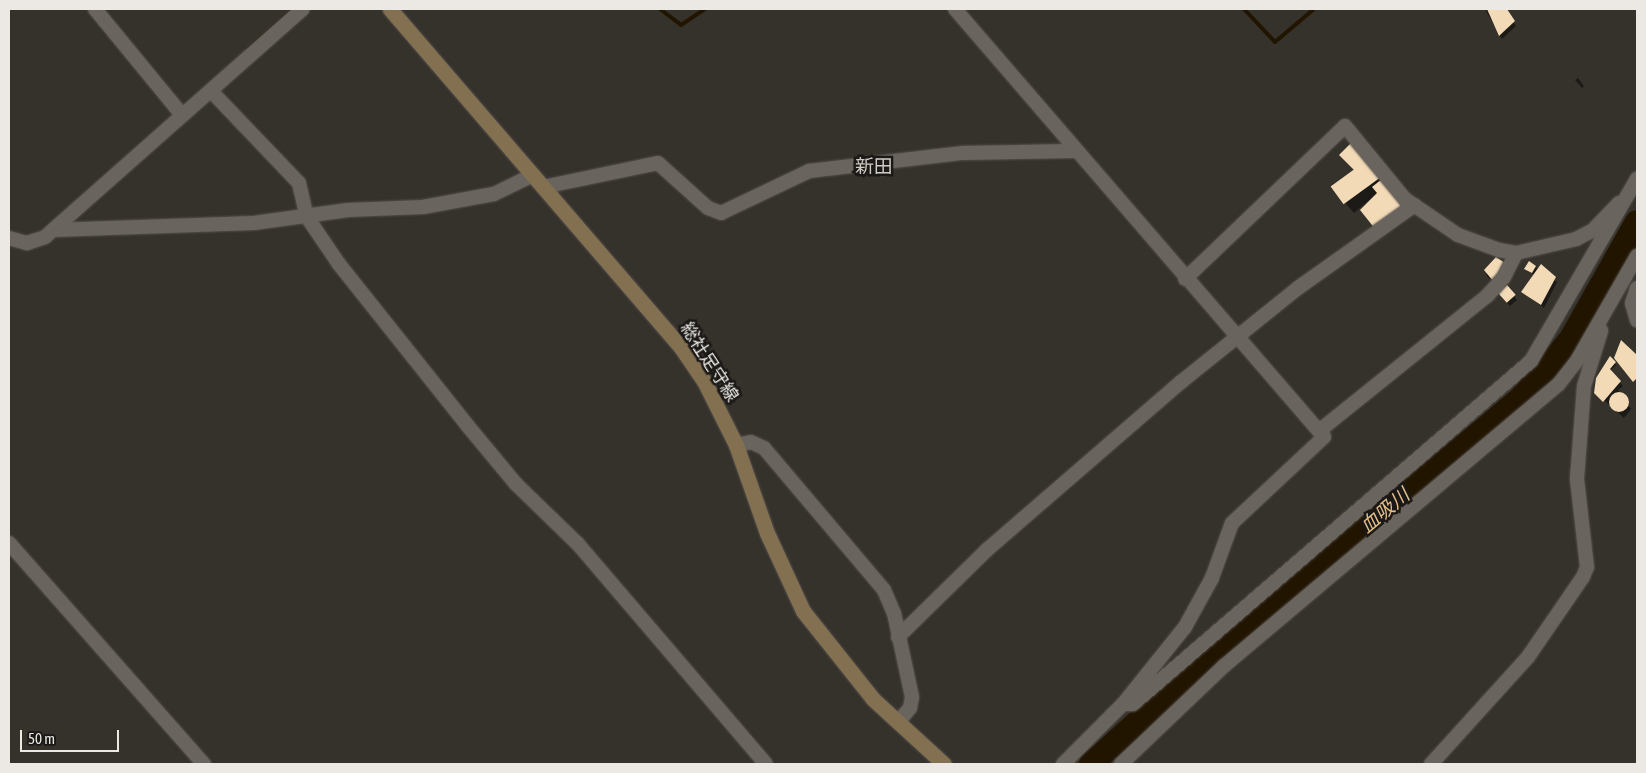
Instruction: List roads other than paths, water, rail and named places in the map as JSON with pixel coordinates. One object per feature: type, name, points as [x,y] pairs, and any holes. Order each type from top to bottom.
[{"type":"main road","name":"総社足守線","points":[[390,9],[680,346],[704,380],[736,445],[767,533],[803,611],[832,652],[944,764]]},
{"type":"street","points":[[95,9],[180,112]]},
{"type":"street","points":[[9,238],[26,243],[53,230],[180,112],[212,92],[265,38],[303,9]]},
{"type":"street","points":[[955,9],[1233,333],[1241,336],[1324,437],[1232,523],[1212,578],[1185,627],[1123,704],[1063,764]]},
{"type":"street","points":[[212,92],[298,183],[307,217],[516,484],[578,544],[766,764]]},
{"type":"street","points":[[1186,279],[1345,126],[1415,206],[1458,235],[1516,253],[1592,231],[1636,186]]},
{"type":"street","points":[[543,187],[658,163],[708,208],[720,213],[809,171],[963,153],[1076,151]]},
{"type":"street","points":[[53,230],[254,223],[464,200],[518,186],[533,175]]},
{"type":"street","points":[[1123,704],[1137,700],[1531,361],[1636,186]]},
{"type":"street","points":[[898,637],[1067,480],[1298,288],[1415,206]]},
{"type":"street","points":[[1319,431],[1487,296],[1504,277],[1516,253]]},
{"type":"street","points":[[1121,764],[1224,666],[1558,385],[1607,309],[1637,256]]},
{"type":"street","points":[[1637,288],[1632,303],[1637,320]]},
{"type":"street","points":[[1431,764],[1528,657],[1583,577],[1587,567],[1577,479],[1584,386],[1607,309]]},
{"type":"street","points":[[736,445],[751,442],[764,448],[884,590],[898,637],[912,697],[910,708],[899,721]]},
{"type":"street","points":[[9,543],[204,764]]},
{"type":"waterway","points":[[660,9],[681,25],[705,9]]},
{"type":"waterway","points":[[1244,9],[1275,42],[1314,9]]},
{"type":"waterway","points":[[247,50],[291,11]]},
{"type":"waterway","name":"血吸川","points":[[1091,764],[1203,664],[1522,397],[1571,339],[1637,222]]},
{"type":"district","name":"新田","points":[[874,167]]}]
